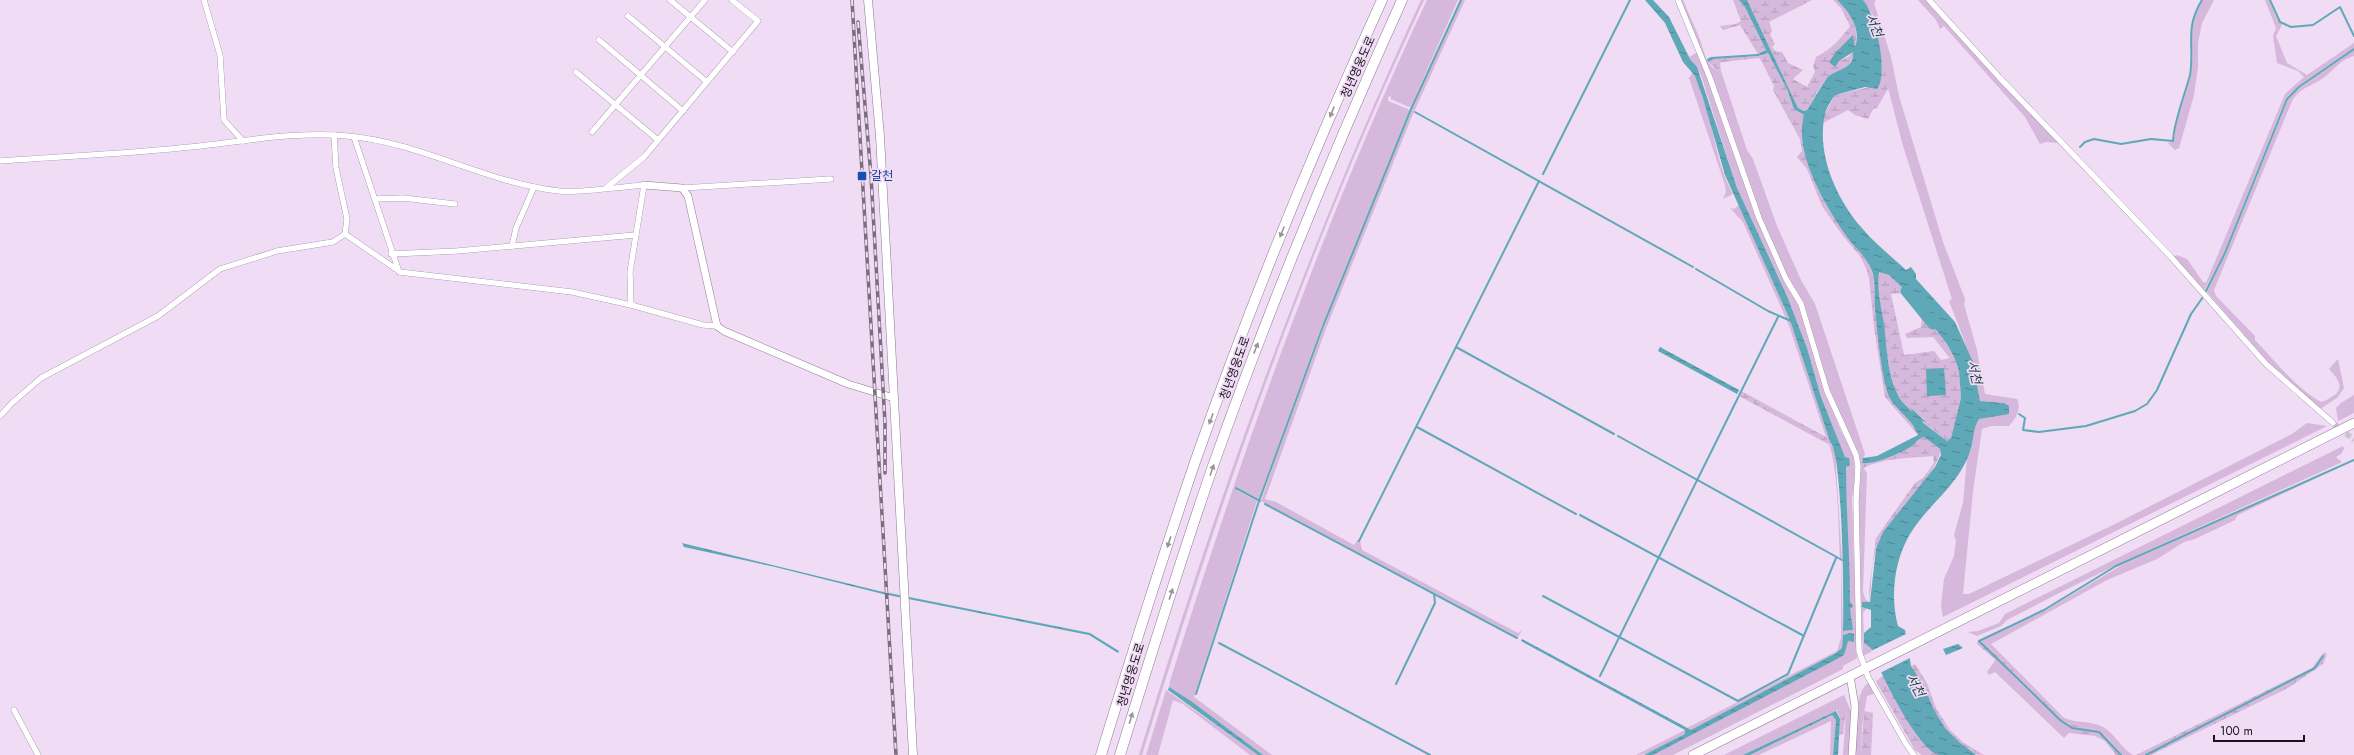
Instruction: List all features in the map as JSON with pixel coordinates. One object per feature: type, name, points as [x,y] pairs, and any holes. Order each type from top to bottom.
[{"type":"highway","name":"청년영웅도로","points":[[1101,755],[1169,542],[1226,377],[1295,199],[1382,0]]},
{"type":"highway","name":"청년영웅도로","points":[[1120,755],[1188,540],[1241,390],[1304,227],[1402,0]]},
{"type":"highway","points":[[1693,755],[2354,423]]},
{"type":"main road","points":[[868,0],[880,136],[912,755]]},
{"type":"street","points":[[204,0],[220,55],[224,120],[243,142]]},
{"type":"street","points":[[670,0],[732,52]]},
{"type":"street","points":[[592,132],[705,0]]},
{"type":"street","points":[[607,187],[644,156],[758,21],[732,0]]},
{"type":"street","points":[[1678,0],[1710,78],[1759,218],[1786,279],[1801,304],[1827,391],[1843,430],[1856,455],[1858,466],[1856,501],[1859,651],[1872,684],[1906,744],[1914,755]]},
{"type":"street","points":[[1929,0],[1999,77],[2171,257],[2266,364],[2333,423]]},
{"type":"street","points":[[628,16],[707,82]]},
{"type":"street","points":[[599,40],[683,111]]},
{"type":"street","points":[[576,72],[658,140]]},
{"type":"street","points":[[0,161],[125,153],[243,142],[297,135],[334,135],[354,137],[399,147],[534,186],[572,192],[607,187],[644,185],[682,188],[831,179]]},
{"type":"street","points":[[0,416],[12,403],[41,378],[158,316],[220,269],[258,256],[333,242],[345,234],[347,219],[336,168],[334,135]]},
{"type":"street","points":[[354,137],[375,199],[396,269]]},
{"type":"street","points":[[631,305],[630,272],[644,185]]},
{"type":"street","points":[[512,246],[516,228],[534,186]]},
{"type":"street","points":[[682,188],[688,196],[716,326]]},
{"type":"street","points":[[375,199],[403,198],[455,204]]},
{"type":"street","points":[[345,234],[399,272],[572,292],[631,305],[703,325],[716,326],[724,332],[848,384],[894,398]]},
{"type":"street","points":[[391,254],[457,251],[635,235]]},
{"type":"street","points":[[1850,676],[1855,706],[1852,755]]},
{"type":"street","points":[[14,710],[38,755]]},
{"type":"green space","points":[[1421,0],[1424,0],[1382,92],[1305,278],[1203,563],[1142,755],[1139,755],[1200,563],[1267,373],[1340,185]]},
{"type":"green space","points":[[1427,0],[1458,0],[1411,106],[1409,107],[1391,99],[1391,96],[1388,97],[1388,101],[1408,109],[1409,111],[1322,325],[1259,499],[1235,487],[1238,491],[1257,501],[1194,697],[1272,755],[1263,755],[1191,701],[1169,687],[1170,681],[1226,508],[1287,336],[1389,83]]},
{"type":"green space","points":[[1461,0],[1465,0],[1413,114],[1327,326],[1265,499],[1276,502],[1354,545],[1358,539],[1362,550],[1518,633],[1522,630],[1518,637],[1261,501],[1306,374],[1380,185]]},
{"type":"green space","points":[[1680,0],[1683,0],[1708,62],[1716,69],[1721,71],[1747,150],[1753,159],[1777,226],[1801,280],[1815,304],[1865,454],[1863,466],[1867,473],[1863,592],[1866,600],[1870,602],[1862,603],[1862,607],[1867,608],[1863,613],[1864,642],[1872,647],[1873,651],[1863,656],[1857,501],[1859,465],[1827,390],[1802,303],[1787,278],[1760,217]]},
{"type":"green space","points":[[1733,0],[1739,0],[1745,7],[1766,50],[1758,54],[1740,25],[1723,30],[1720,26],[1736,24],[1741,21]]},
{"type":"green space","points":[[1747,0],[1812,0],[1769,22],[1772,31],[1770,35],[1775,44],[1772,47],[1775,51],[1782,52],[1788,63],[1803,70],[1793,79],[1807,87],[1815,72],[1813,66],[1816,57],[1835,44],[1850,26],[1841,8],[1833,0],[1837,0],[1850,16],[1857,34],[1855,48],[1853,36],[1838,52],[1839,61],[1848,57],[1854,51],[1854,54],[1848,66],[1841,72],[1832,74],[1824,82],[1807,110],[1804,111],[1798,108]]},
{"type":"green space","points":[[1863,0],[1876,0],[1874,3],[1891,57],[1899,96],[1943,242],[1965,299],[1964,304],[1977,350],[1985,394],[2017,399],[2019,406],[2018,413],[2009,426],[1991,426],[1982,429],[1973,491],[1963,594],[1969,594],[2117,523],[2292,434],[2307,423],[2327,426],[1943,617],[1941,606],[1944,579],[1954,556],[1956,541],[1954,535],[1963,503],[1967,458],[1971,450],[1974,426],[1979,419],[1993,416],[2004,403],[1980,401],[1975,375],[1949,301],[1952,299],[1903,146],[1878,49],[1874,17]]},
{"type":"green space","points":[[1918,0],[1926,0],[1995,77],[2060,143],[2046,142],[2040,144],[2025,117],[1944,26],[1940,29],[1936,20]]},
{"type":"green space","points":[[2203,0],[2214,0],[2202,23],[2198,43],[2198,67],[2194,95],[2179,148],[2175,150],[2168,143],[2174,141],[2178,116],[2191,75],[2194,20]]},
{"type":"green space","points":[[2265,0],[2269,0],[2277,19],[2282,25],[2276,36],[2287,63],[2307,75],[2354,43],[2354,48],[2299,86],[2286,98],[2224,253],[2204,291],[2174,257],[2177,255],[2187,259],[2203,282],[2206,283],[2285,94],[2304,77],[2298,71],[2277,63],[2273,36],[2276,28]]},
{"type":"green space","points":[[2354,50],[2354,56],[2342,62],[2322,79],[2303,89],[2292,101],[2214,290],[2216,296],[2255,336],[2255,340],[2286,374],[2321,402],[2333,396],[2339,389],[2339,382],[2329,369],[2338,359],[2344,388],[2337,398],[2320,409],[2269,363],[2207,292],[2226,253],[2288,99],[2300,88]]},
{"type":"green space","points":[[1698,52],[1757,218],[1800,304],[1825,391],[1841,431],[1854,455],[1855,481],[1852,497],[1857,658],[1843,666],[1843,669],[1673,755],[1653,755],[1844,655],[1843,635],[1842,648],[1836,653],[1696,728],[1691,730],[1687,728],[1837,651],[1841,638],[1841,560],[1843,631],[1853,630],[1850,618],[1845,457],[1821,397],[1807,348],[1787,296],[1737,188],[1701,75],[1689,57]]},
{"type":"green space","points":[[1768,53],[1787,89],[1794,109],[1804,115],[1802,130],[1803,146],[1807,162],[1822,196],[1839,225],[1865,257],[1870,267],[1874,281],[1875,311],[1887,390],[1893,402],[1911,423],[1918,435],[1885,397],[1874,327],[1869,278],[1866,268],[1860,256],[1843,236],[1822,206],[1807,169],[1797,157],[1802,151],[1800,139],[1773,90],[1774,86],[1761,60],[1759,58],[1723,62],[1720,63],[1721,71],[1717,70],[1708,62],[1714,59],[1758,56]]},
{"type":"green space","points":[[1881,57],[1889,87],[1877,108],[1873,109],[1868,119],[1855,115],[1848,110],[1823,123],[1825,113],[1835,95],[1870,87],[1882,72]]},
{"type":"green space","points":[[1693,72],[1705,102],[1721,165],[1733,194],[1723,199],[1726,192],[1725,185],[1689,78]]},
{"type":"green space","points":[[1739,205],[1790,320],[1830,442],[1835,452],[1842,559],[1840,558],[1836,478],[1830,448],[1788,323],[1743,222],[1730,208],[1734,209]]},
{"type":"green space","points":[[1879,272],[1889,275],[1907,292],[1947,344],[1955,359],[1959,371],[1961,398],[1951,438],[1947,441],[1922,421],[1925,420],[1906,406],[1899,397],[1887,355],[1881,317]],"holes":[[[1903,293],[1922,320],[1921,327],[1905,334],[1907,338],[1933,337],[1950,358],[1941,360],[1934,351],[1904,355],[1891,294]]]},
{"type":"green space","points":[[1741,391],[1826,437],[1830,445],[1739,396]]},
{"type":"green space","points":[[2354,395],[2354,413],[2338,421],[2336,408]]},
{"type":"green space","points":[[1924,437],[1940,449],[1938,458],[1933,469],[1890,527],[1876,550],[1872,569],[1870,602],[1869,590],[1876,538],[1915,483],[1923,478],[1934,463],[1933,456],[1888,460],[1863,468],[1862,463],[1873,462],[1895,455],[1912,446]]},
{"type":"green space","points":[[2343,446],[2344,449],[2341,454],[2336,457],[2342,462],[2090,578],[2007,620],[2001,626],[1977,636],[1968,632],[1978,631],[1999,623],[2005,614]]},
{"type":"green space","points":[[2346,464],[2242,513],[2237,516],[2235,520],[2195,539],[2184,542],[2157,559],[2107,580],[1991,644],[2063,717],[2072,721],[2093,723],[2103,727],[2133,755],[2123,755],[2101,731],[2066,723],[2014,670],[1981,641],[2046,610],[2122,565]]},
{"type":"green space","points":[[1978,641],[1981,641],[2014,670],[2066,723],[2101,731],[2123,755],[2116,755],[2105,741],[2095,736],[2069,733],[2019,680],[1977,644]]},
{"type":"green space","points":[[2324,652],[2327,654],[2323,664],[2288,688],[2151,755],[2136,755],[2312,668]]},
{"type":"green space","points":[[1996,659],[2061,723],[2069,733],[2064,738],[1995,672],[1989,675],[1987,672]]},
{"type":"green space","points":[[1915,664],[1927,683],[1936,708],[1950,730],[1964,743],[1984,755],[1972,752],[1960,745],[1949,733],[1931,705],[1911,666]]},
{"type":"green space","points":[[1883,676],[1922,741],[1939,755],[1922,755],[1915,750],[1876,681]]},
{"type":"green space","points":[[1869,682],[1874,694],[1867,696],[1862,726],[1861,755],[1855,755],[1856,716],[1858,705],[1860,695],[1864,687]]},
{"type":"green space","points":[[1166,690],[1258,755],[1250,755],[1183,704],[1173,700],[1158,755],[1146,755]]},
{"type":"green space","points":[[1844,695],[1851,711],[1849,755],[1843,755],[1846,712],[1837,709],[1836,711],[1743,755],[1724,755]]},
{"type":"green space","points":[[1841,708],[1846,712],[1843,734],[1839,735],[1840,719],[1837,709]]},
{"type":"green space","points":[[1864,711],[1873,713],[1871,755],[1861,755]]},
{"type":"green space","points":[[1832,715],[1836,720],[1833,755],[1830,755],[1831,721],[1759,755],[1750,755]]},
{"type":"green space","points":[[1685,730],[1685,734],[1661,748],[1649,753],[1636,755]]},
{"type":"water","points":[[1645,0],[1653,0],[1669,17],[1690,59],[1697,67],[1737,188],[1787,296],[1807,348],[1821,397],[1845,457],[1849,458],[1850,465],[1846,467],[1846,484],[1850,602],[1853,606],[1850,609],[1853,630],[1843,631],[1842,531],[1838,473],[1834,452],[1790,320],[1725,175],[1703,98],[1695,76],[1683,62],[1665,23]]},
{"type":"water","points":[[1739,0],[1747,0],[1798,108],[1804,111],[1807,110],[1827,78],[1851,63],[1853,58],[1853,52],[1839,61],[1835,67],[1829,62],[1836,52],[1853,35],[1855,47],[1857,40],[1856,27],[1850,15],[1837,0],[1863,0],[1868,7],[1879,44],[1882,71],[1880,81],[1877,89],[1865,87],[1835,95],[1828,107],[1825,114],[1823,144],[1830,174],[1844,203],[1866,233],[1906,270],[1911,267],[1916,274],[1916,279],[1955,322],[1973,362],[1980,401],[2004,403],[2009,406],[2009,414],[1979,419],[1977,422],[1970,452],[1961,471],[1945,492],[1920,519],[1910,534],[1900,556],[1895,579],[1894,603],[1898,626],[1905,630],[1911,666],[1924,686],[1934,710],[1945,728],[1959,742],[1976,755],[1939,755],[1932,751],[1924,743],[1915,733],[1893,695],[1883,676],[1872,649],[1864,643],[1864,633],[1871,627],[1871,610],[1862,607],[1862,602],[1870,602],[1876,549],[1883,532],[1935,467],[1941,455],[1940,449],[1924,437],[1912,446],[1895,455],[1873,462],[1862,463],[1863,458],[1877,456],[1918,435],[1911,423],[1893,403],[1887,391],[1875,310],[1874,280],[1872,271],[1864,257],[1847,237],[1830,211],[1814,179],[1807,162],[1803,146],[1802,130],[1804,115],[1794,109],[1787,89],[1768,53],[1758,56],[1714,59],[1708,62],[1707,59],[1711,57],[1758,54],[1766,50],[1745,7]],"holes":[[[1879,272],[1889,275],[1907,292],[1947,344],[1955,359],[1959,371],[1961,398],[1951,438],[1947,441],[1922,422],[1925,421],[1911,408],[1913,412],[1905,405],[1895,389],[1888,361],[1879,285]]]},
{"type":"water","points":[[1660,347],[1739,390],[1737,394],[1658,351]]},
{"type":"water","points":[[1944,368],[1946,395],[1927,396],[1926,369]]},
{"type":"water","points":[[682,543],[879,591],[1090,633],[1119,651],[1118,653],[1089,635],[883,594],[775,567],[684,547]]},
{"type":"water","points":[[1850,633],[1854,634],[1854,642],[1848,641],[1844,655],[1653,755],[1644,755],[1685,734],[1685,730],[1521,641],[1522,639],[1691,730],[1836,653],[1842,648],[1843,635]]},
{"type":"water","points":[[1958,644],[1963,648],[1946,655],[1943,649]]},
{"type":"water","points":[[1169,687],[1191,701],[1263,755],[1258,755],[1168,690]]},
{"type":"water","points":[[1836,711],[1840,719],[1838,755],[1833,755],[1836,720],[1832,715],[1750,755],[1743,755]]},
{"type":"pier","points":[[1908,633],[1912,657],[1880,673],[1871,651]]},
{"type":"waterway","points":[[1196,694],[1258,504],[1323,326],[1411,109],[1461,0]]},
{"type":"waterway","points":[[1543,174],[1630,0]]},
{"type":"waterway","points":[[2080,147],[2085,142],[2094,139],[2121,144],[2151,139],[2173,141],[2178,116],[2190,75],[2193,20],[2202,0]]},
{"type":"waterway","points":[[2270,0],[2280,22],[2291,27],[2313,25],[2340,7],[2354,36]]},
{"type":"waterway","points":[[2206,291],[2225,253],[2287,99],[2299,87],[2354,49]]},
{"type":"waterway","points":[[1415,112],[1693,267]]},
{"type":"waterway","points":[[1359,541],[1539,181]]},
{"type":"waterway","points":[[1696,269],[1768,311],[1791,321]]},
{"type":"waterway","name":"서천","points":[[1906,291],[1933,324]]},
{"type":"waterway","points":[[2019,414],[2025,418],[2023,430],[2039,432],[2086,426],[2135,411],[2147,404],[2157,390],[2191,314],[2203,297]]},
{"type":"waterway","points":[[1600,676],[1778,317]]},
{"type":"waterway","points":[[1456,347],[1614,434]]},
{"type":"waterway","points":[[1417,427],[1576,514]]},
{"type":"waterway","points":[[1618,436],[1842,560]]},
{"type":"waterway","points":[[2121,755],[2099,732],[2072,728],[2060,720],[1979,641],[2044,610],[2116,566],[2354,460]]},
{"type":"waterway","points":[[1236,488],[1260,501]]},
{"type":"waterway","points":[[1265,504],[1517,638]]},
{"type":"waterway","points":[[1580,515],[1804,636]]},
{"type":"waterway","points":[[1543,596],[1738,701],[1788,674],[1836,558]]},
{"type":"waterway","points":[[1396,684],[1435,603],[1434,594]]},
{"type":"waterway","points":[[1219,643],[1430,755]]},
{"type":"waterway","points":[[2146,755],[2315,668],[2323,656]]},
{"type":"tunnel","points":[[2333,423],[2354,440]]},
{"type":"railway","points":[[852,0],[896,755]]},
{"type":"railway","points":[[858,22],[871,176],[885,423],[885,473]]},
{"type":"place","name":"갈천","points":[[862,176]]}]
